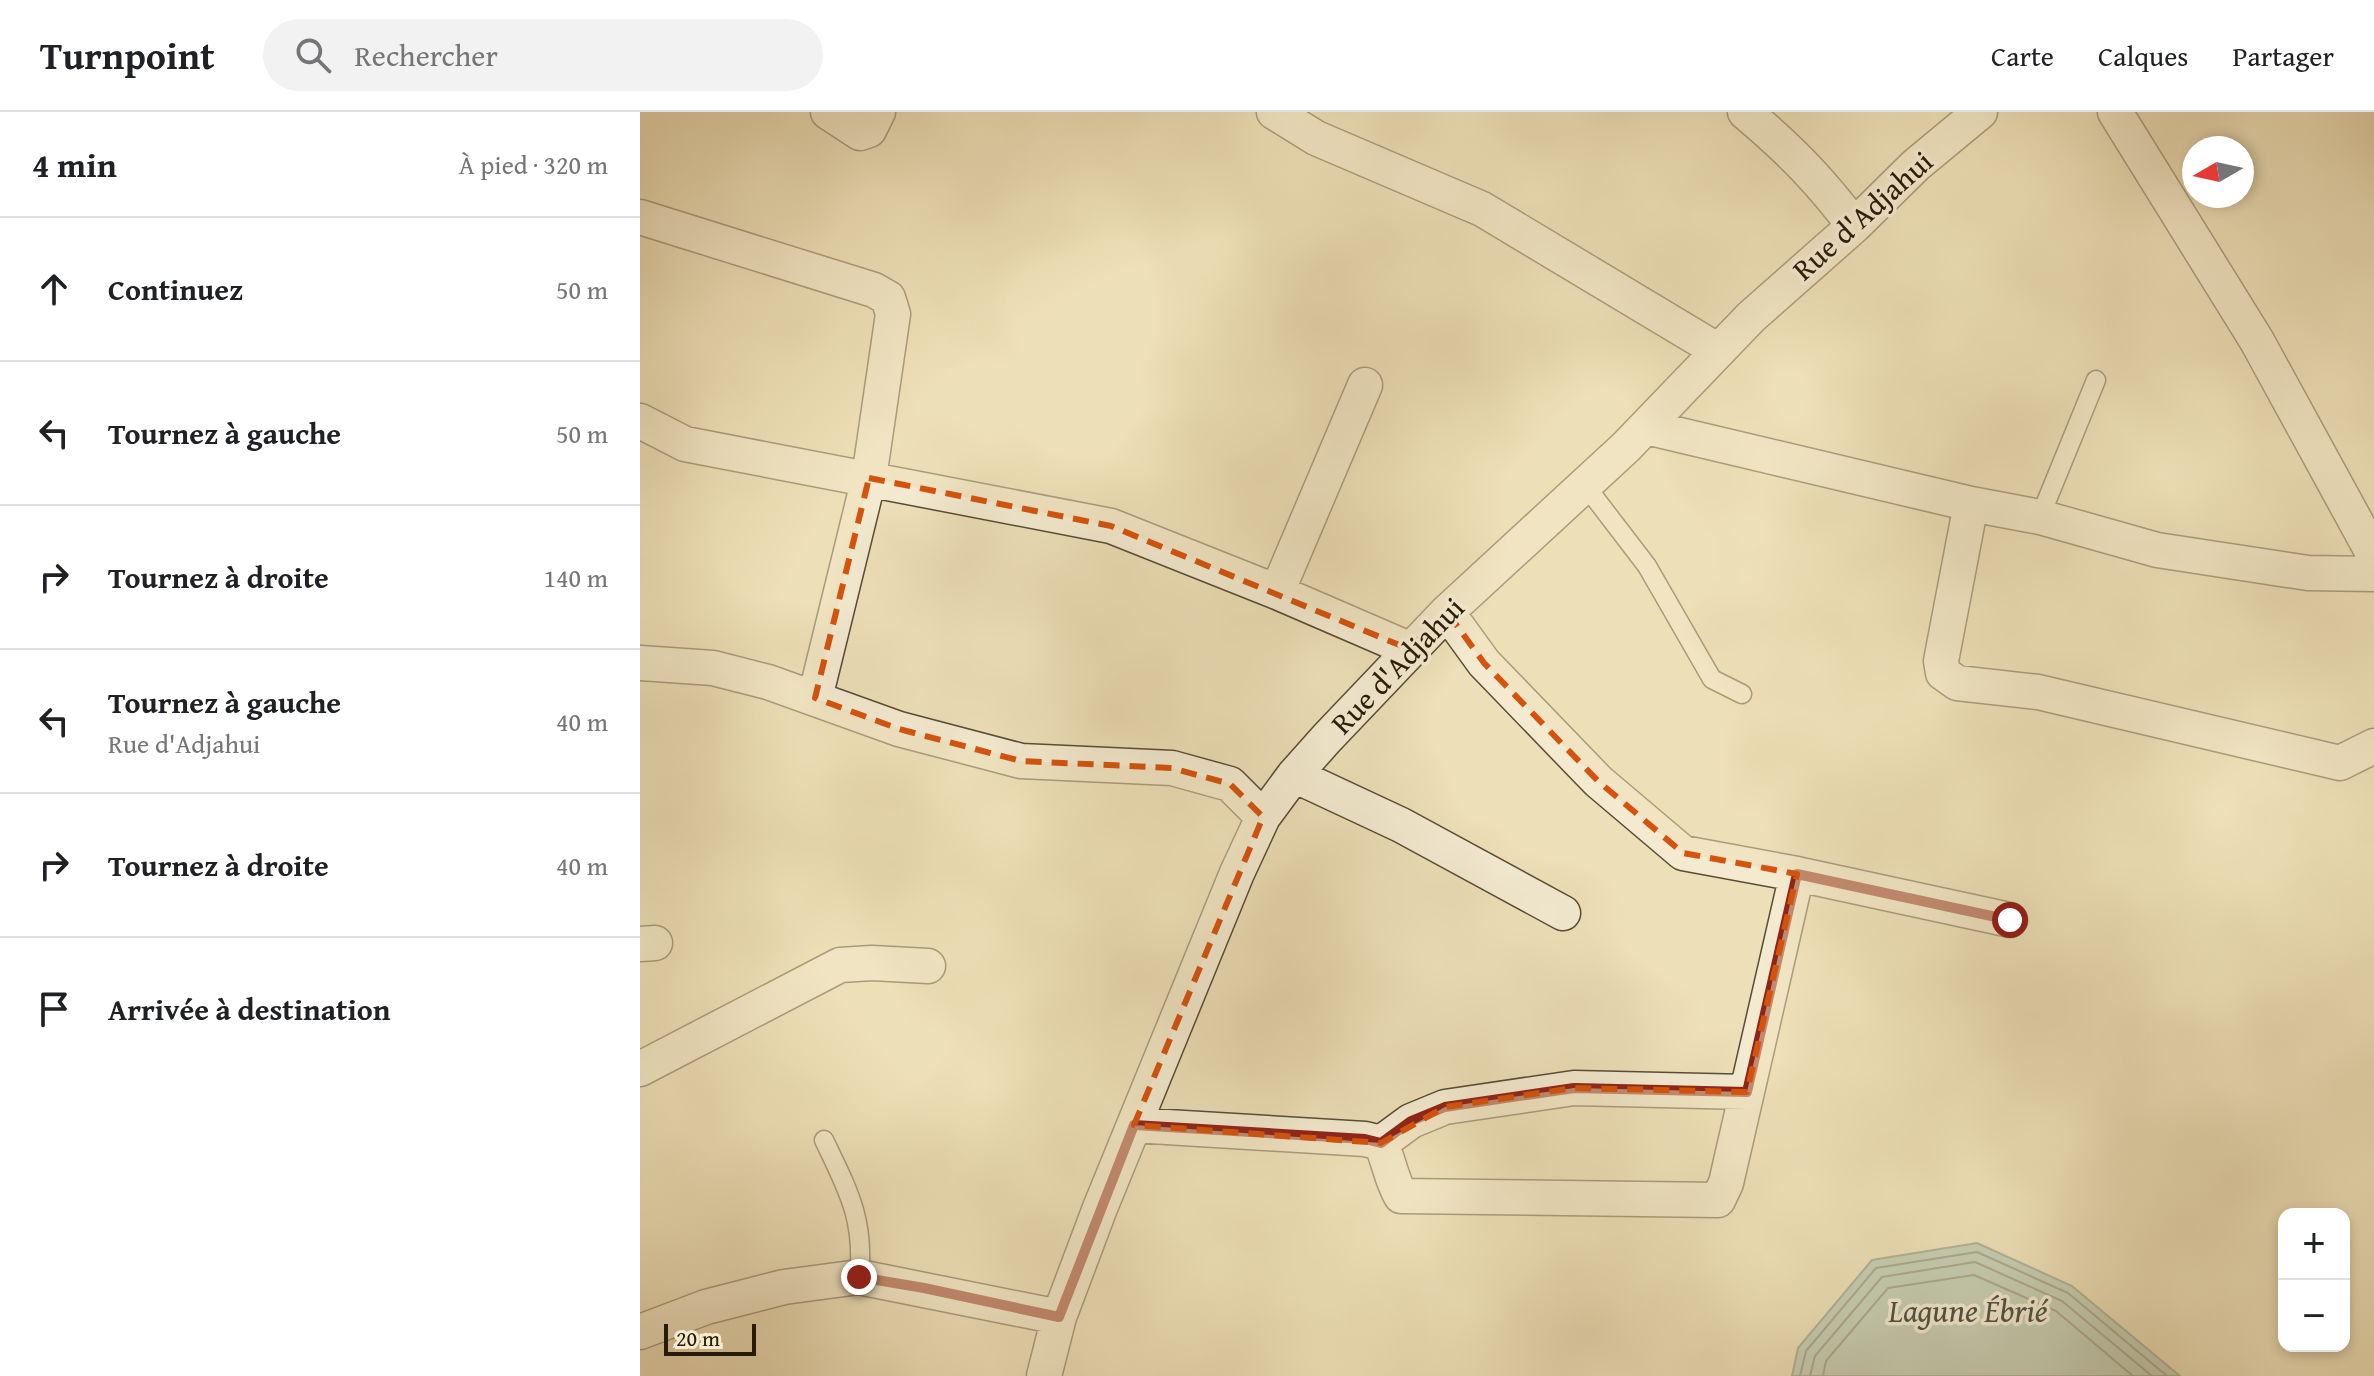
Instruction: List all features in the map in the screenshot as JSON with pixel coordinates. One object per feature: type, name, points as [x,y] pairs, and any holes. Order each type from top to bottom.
[{"type":"street","points":[[828,112],[860,133],[869,130],[878,112]]},
{"type":"street","points":[[1274,112],[1322,125],[1482,209],[1717,350]]},
{"type":"street","points":[[1745,112],[1791,151],[1827,189],[1854,226]]},
{"type":"street","name":"Rue d'Adjahui","points":[[1044,1376],[1059,1317],[1237,873],[1263,817],[1294,775],[1409,649],[1646,427],[1717,350],[1796,275],[1854,226],[1916,165],[1980,112]]},
{"type":"street","points":[[2115,112],[2257,341],[2374,555]]},
{"type":"street","points":[[640,217],[874,290],[888,298],[893,314],[869,478],[815,698]]},
{"type":"street","points":[[1277,592],[1365,385]]},
{"type":"street","points":[[640,421],[685,444],[1111,526],[1409,649]]},
{"type":"street","points":[[1646,427],[1971,504],[2040,517],[2157,550],[2308,573],[2374,574]]},
{"type":"street","points":[[1971,504],[1941,661],[1943,673],[1957,683],[2038,692],[2340,763],[2374,746]]},
{"type":"street","points":[[1447,612],[1484,663],[1598,781],[1683,853],[2010,920]]},
{"type":"street","points":[[640,663],[713,668],[768,682],[899,729],[1021,761],[1148,766],[1186,772],[1230,784],[1263,817]]},
{"type":"street","points":[[1294,775],[1401,825],[1563,913]]},
{"type":"street","points":[[1381,1143],[1391,1164],[1393,1182],[1401,1196],[1718,1200],[1726,1183],[1797,874]]},
{"type":"street","points":[[640,1069],[840,965],[928,966]]},
{"type":"street","points":[[1381,1143],[1411,1121],[1445,1107],[1574,1088],[1747,1092]]},
{"type":"street","points":[[1134,1125],[1365,1139],[1381,1143]]},
{"type":"street","points":[[640,1332],[706,1307],[784,1287],[859,1277],[1059,1317]]},
{"type":"lane","points":[[2040,517],[2096,380]]},
{"type":"lane","points":[[1585,485],[1647,566],[1712,679],[1742,694]]},
{"type":"lane","points":[[824,1140],[853,1200],[862,1249],[859,1277]]},
{"type":"highlighted area","points":[[869,478],[1111,526],[1409,649],[1447,612],[1484,663],[1598,781],[1683,853],[1797,874],[1747,1092],[1574,1088],[1445,1107],[1381,1143],[1134,1125],[1263,817],[1230,784],[1172,768],[1021,761],[899,729],[815,698]]},
{"type":"water","name":"Lagune Ébrié","points":[[1977,1243],[2072,1286],[2180,1376],[1792,1376],[1798,1348],[1872,1260]]},
{"type":"route","points":[[859,1277],[1059,1317],[1134,1125],[1365,1139],[1381,1143],[1411,1121],[1445,1107],[1574,1088],[1747,1092],[1797,874],[2010,920]]}]
